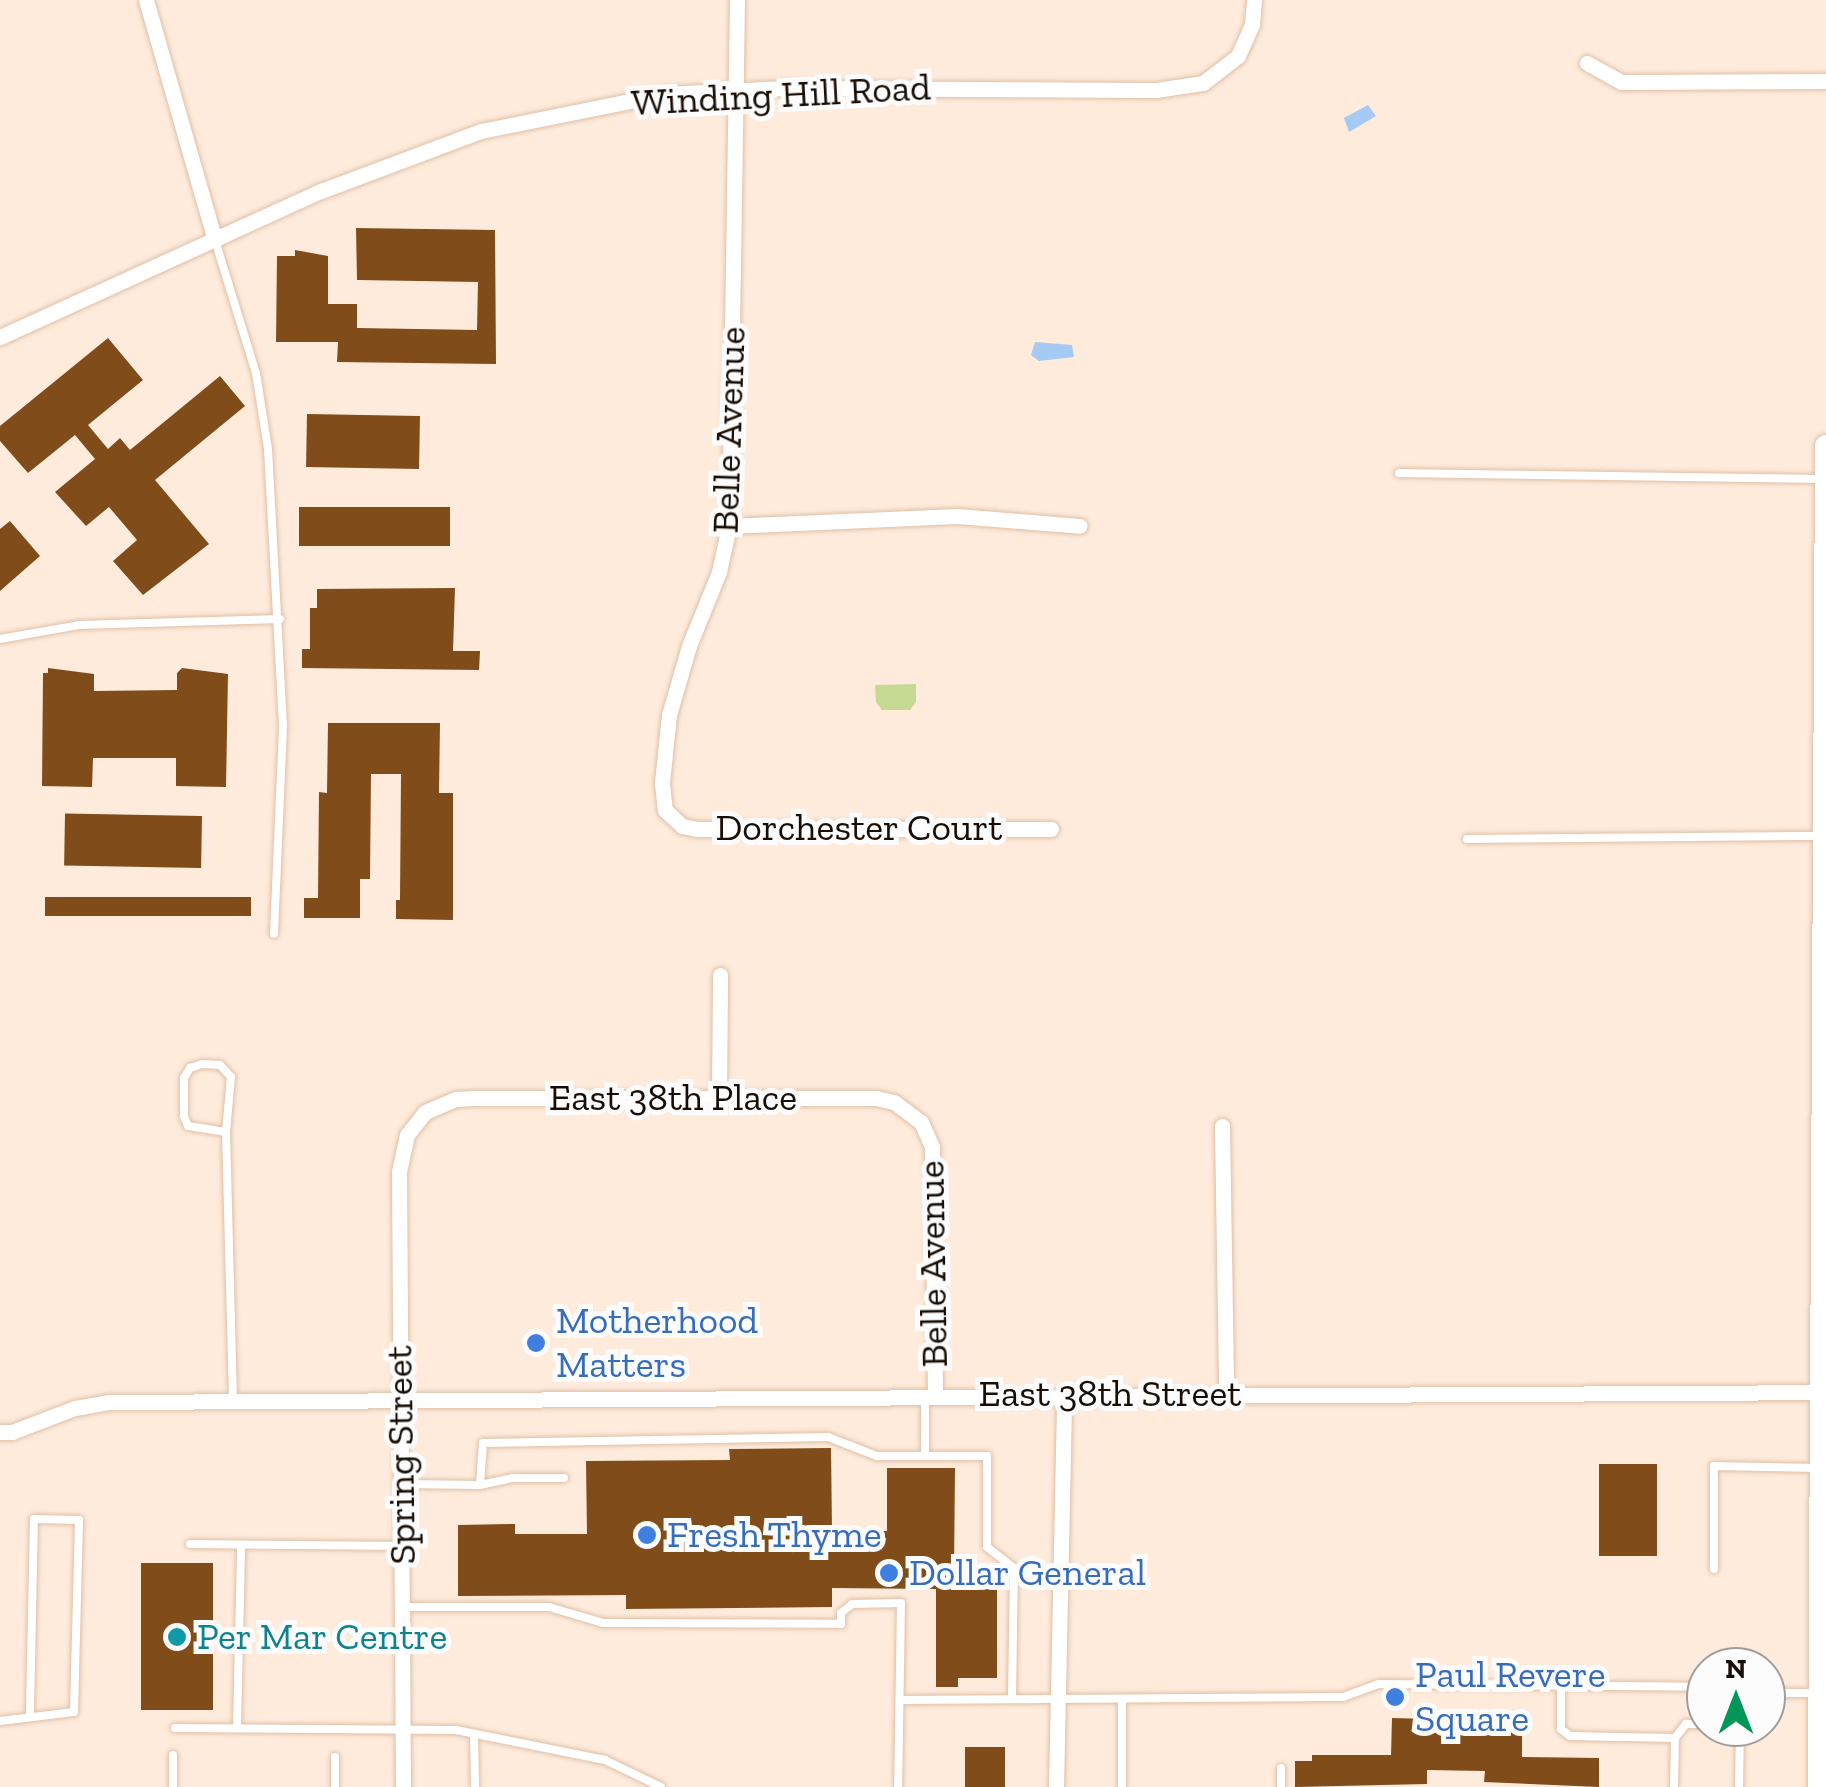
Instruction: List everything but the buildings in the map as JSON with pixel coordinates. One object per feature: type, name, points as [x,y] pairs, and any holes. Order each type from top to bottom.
[{"type":"main road","points":[[1819,1787],[1826,446]]},
{"type":"street","points":[[146,0],[215,240]]},
{"type":"street","name":"Belle Avenue","points":[[670,819],[662,798],[669,715],[689,646],[720,572],[729,526],[739,90],[737,0]]},
{"type":"street","name":"Winding Hill Road","points":[[0,337],[321,191],[481,131],[665,94],[1033,86],[1156,90],[1203,83],[1238,56],[1252,24],[1254,0]]},
{"type":"street","points":[[1587,63],[1620,82],[1826,81]]},
{"type":"street","points":[[729,526],[957,516],[1080,526]]},
{"type":"street","name":"Dorchester Court","points":[[670,819],[697,828],[1051,829]]},
{"type":"street","points":[[719,1097],[720,975]]},
{"type":"street","name":"East 38th Place","points":[[412,1125],[424,1112],[456,1099],[876,1098],[908,1111],[928,1133]]},
{"type":"street","name":"Spring Street","points":[[402,1787],[399,1172],[412,1125]]},
{"type":"street","points":[[1222,1126],[1226,1393]]},
{"type":"street","name":"Belle Avenue","points":[[928,1133],[934,1164],[930,1395]]},
{"type":"street","name":"East 38th Street","points":[[0,1432],[12,1432],[75,1408],[109,1402],[1821,1392]]},
{"type":"street","points":[[1056,1787],[1064,1394]]},
{"type":"lane","points":[[215,240],[256,372],[268,449],[283,727],[274,934]]},
{"type":"lane","points":[[1399,474],[1826,479]]},
{"type":"lane","points":[[0,638],[79,625],[280,620]]},
{"type":"lane","points":[[1466,838],[1822,836]]},
{"type":"lane","points":[[226,1132],[188,1126],[184,1116],[184,1078],[190,1068],[220,1065],[231,1077],[226,1132],[233,1403]]},
{"type":"lane","points":[[925,1456],[930,1395]]},
{"type":"lane","points":[[480,1486],[483,1442],[828,1437],[878,1456],[987,1456],[987,1546],[1014,1568],[1012,1698]]},
{"type":"lane","points":[[1714,1570],[1714,1466],[1823,1468]]},
{"type":"lane","points":[[403,1484],[480,1486],[514,1478],[564,1478]]},
{"type":"lane","points":[[0,1721],[74,1712],[80,1520],[34,1519],[30,1717]]},
{"type":"lane","points":[[190,1544],[402,1546]]},
{"type":"lane","points":[[237,1728],[241,1545]]},
{"type":"lane","points":[[402,1607],[549,1607],[604,1623],[841,1624],[841,1613],[852,1604],[901,1603],[898,1787]]},
{"type":"lane","points":[[902,1700],[1343,1697],[1379,1684],[1686,1687]]},
{"type":"lane","points":[[1562,1686],[1561,1729],[1570,1736],[1675,1738]]},
{"type":"lane","points":[[1786,1693],[1822,1693]]},
{"type":"lane","points":[[1122,1699],[1122,1787]]},
{"type":"lane","points":[[1674,1787],[1675,1738],[1686,1724]]},
{"type":"lane","points":[[174,1728],[474,1734],[604,1760],[661,1787]]},
{"type":"lane","points":[[474,1734],[474,1787]]},
{"type":"lane","points":[[1739,1787],[1740,1747]]},
{"type":"lane","points":[[173,1755],[174,1787]]},
{"type":"lane","points":[[335,1756],[335,1787]]},
{"type":"lane","points":[[1280,1787],[1281,1768]]},
{"type":"green space","points":[[916,684],[916,702],[910,710],[882,710],[876,702],[875,685]]},
{"type":"water","points":[[1368,105],[1376,116],[1349,132],[1344,118]]},
{"type":"water","points":[[1035,342],[1072,345],[1074,357],[1039,361],[1031,355]]},
{"type":"place","name":"Motherhood Matters","points":[[536,1343]]},
{"type":"place","name":"Fresh Thyme","points":[[647,1535]]},
{"type":"place","name":"Dollar General","points":[[889,1573]]},
{"type":"place","name":"Per Mar Centre","points":[[177,1637]]},
{"type":"place","name":"Paul Revere Square","points":[[1395,1697]]}]
